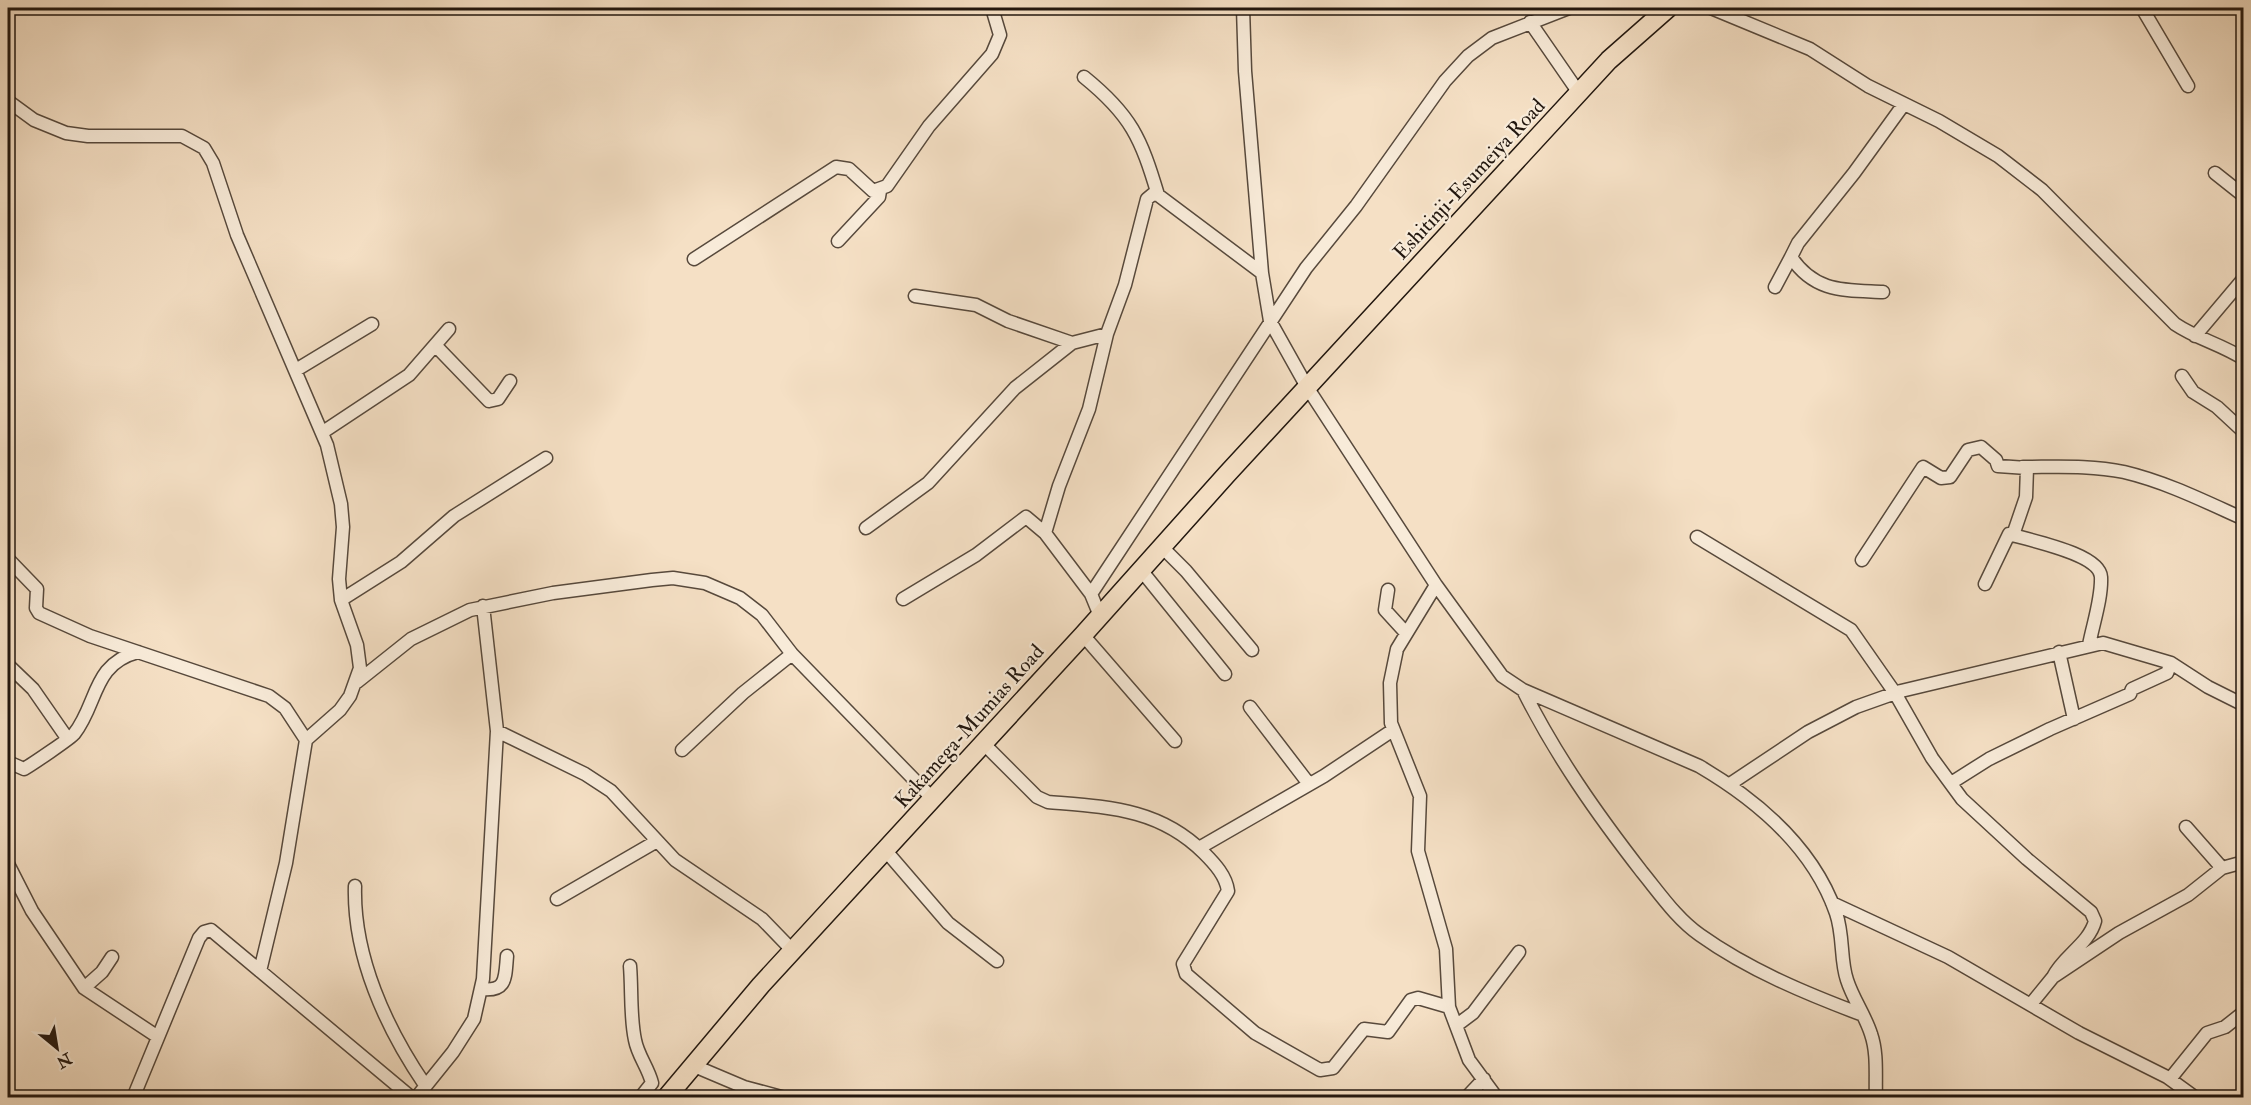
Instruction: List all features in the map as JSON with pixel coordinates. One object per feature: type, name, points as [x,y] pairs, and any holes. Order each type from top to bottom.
[{"type":"highway","name":"Eshitinji-Esumeiya Road","points":[[1307,387],[1609,60],[1668,8]]},
{"type":"highway","name":"Kakamega-Mumias Road","points":[[666,1098],[692,1065],[793,951],[1307,387]]},
{"type":"street","points":[[694,259],[836,167],[843,166],[868,189],[880,190],[887,186],[929,126],[992,54],[1000,35],[992,8]]},
{"type":"street","points":[[1243,8],[1245,71],[1262,273],[1270,321],[1307,387],[1436,585],[1502,676],[1523,690],[1699,766],[1730,784],[1774,821],[1795,843],[1810,863],[1832,903],[1844,943],[1846,978],[1875,1046],[1876,1098]]},
{"type":"street","points":[[1091,594],[1306,268],[1356,206],[1445,81],[1468,56],[1492,39],[1569,8]]},
{"type":"street","points":[[1711,8],[1809,49],[1868,86],[1998,156],[2042,190],[2175,324],[2194,336],[2226,347],[2244,359]]},
{"type":"street","points":[[2142,8],[2188,86]]},
{"type":"street","points":[[1530,22],[1579,93]]},
{"type":"street","points":[[1084,77],[1112,100],[1128,119],[1141,143],[1158,195]]},
{"type":"street","points":[[8,101],[34,120],[66,133],[88,136],[182,136],[204,148],[213,163],[237,235],[323,432],[342,504],[344,527],[339,579],[341,600],[360,656],[357,682]]},
{"type":"street","points":[[1775,287],[1798,243],[1854,173],[1904,104]]},
{"type":"street","points":[[2215,173],[2244,196]]},
{"type":"street","points":[[838,241],[879,197],[880,190]]},
{"type":"street","points":[[1045,533],[1059,486],[1089,409],[1107,334],[1125,285],[1144,203],[1153,194],[1158,195],[1262,273]]},
{"type":"street","points":[[1791,257],[1801,272],[1815,282],[1839,290],[1884,292]]},
{"type":"street","points":[[2194,336],[2244,278]]},
{"type":"street","points":[[915,296],[976,305],[1008,321],[1072,343]]},
{"type":"street","points":[[296,370],[372,324]]},
{"type":"street","points":[[323,432],[363,404],[401,382],[449,329]]},
{"type":"street","points":[[866,528],[928,483],[1015,388],[1072,343],[1107,334]]},
{"type":"street","points":[[435,345],[489,401],[500,398],[510,381]]},
{"type":"street","points":[[2182,376],[2193,392],[2217,407],[2244,432]]},
{"type":"street","points":[[1862,560],[1923,467],[1941,478],[1950,477],[1968,450],[1981,447],[1996,460],[1998,466],[2083,467],[2122,472],[2168,484],[2244,519]]},
{"type":"street","points":[[341,600],[401,562],[454,516],[546,458]]},
{"type":"street","points":[[2013,535],[2026,497],[2027,468],[2023,467]]},
{"type":"street","points":[[903,599],[976,555],[1026,517],[1045,533],[1091,594],[1100,616]]},
{"type":"street","points":[[1985,584],[2009,534],[2084,557],[2096,564],[2102,575],[2089,645]]},
{"type":"street","points":[[1697,537],[1841,621],[1851,630],[1895,693],[1932,758],[1962,799],[2027,859],[2091,912],[2094,921],[2089,934],[2058,968],[2031,1004]]},
{"type":"street","points":[[1162,547],[1186,571],[1252,650]]},
{"type":"street","points":[[8,559],[37,589],[36,608],[39,613],[90,636],[269,696],[285,708],[306,740]]},
{"type":"street","points":[[1141,570],[1225,674]]},
{"type":"street","points":[[260,971],[286,863],[306,740],[340,710],[357,682],[411,639],[483,606],[652,580],[673,578],[705,582],[740,598],[762,615],[792,654],[933,799]]},
{"type":"street","points":[[1436,585],[1397,649],[1390,683],[1393,730],[1420,796],[1418,851],[1446,949],[1449,1007],[1469,1060],[1497,1098]]},
{"type":"street","points":[[1388,590],[1385,610],[1406,633]]},
{"type":"street","points":[[134,1098],[204,932],[215,932],[414,1098],[453,1052],[474,1019],[481,989],[497,731],[483,606]]},
{"type":"street","points":[[1083,635],[1175,741]]},
{"type":"street","points":[[1730,784],[1808,732],[1856,707],[1895,693],[2089,645],[2110,644],[2171,663],[2208,687],[2244,705]]},
{"type":"street","points":[[8,762],[24,769],[75,733],[104,673],[126,655],[138,652]]},
{"type":"street","points":[[2059,652],[2074,719]]},
{"type":"street","points":[[682,750],[743,693],[792,654]]},
{"type":"street","points":[[1951,783],[1989,759],[2130,694],[2132,689],[2167,673],[2171,663]]},
{"type":"street","points":[[8,665],[33,689],[67,738]]},
{"type":"street","points":[[1523,690],[1548,741],[1599,816],[1680,919],[1700,935],[1739,958],[1813,996],[1863,1015]]},
{"type":"street","points":[[1250,707],[1310,784]]},
{"type":"street","points":[[1199,848],[1310,784],[1393,730]]},
{"type":"street","points":[[497,731],[585,774],[611,791],[634,813],[657,842],[685,868],[762,919],[793,951]]},
{"type":"street","points":[[982,743],[1037,797],[1048,802],[1132,811],[1167,825],[1199,848],[1220,871],[1228,891],[1188,954],[1184,970],[1190,980],[1255,1033],[1320,1070],[1327,1071],[1333,1068],[1362,1030],[1388,1032],[1411,1000],[1418,998],[1449,1007]]},
{"type":"street","points":[[2186,827],[2222,868]]},
{"type":"street","points":[[556,899],[657,842]]},
{"type":"street","points":[[886,850],[948,922],[997,961]]},
{"type":"street","points":[[2053,977],[2119,933],[2188,895],[2222,868],[2244,862]]},
{"type":"street","points":[[8,864],[32,910],[84,988],[158,1037]]},
{"type":"street","points":[[355,886],[354,904],[365,962],[406,1056],[425,1085]]},
{"type":"street","points":[[1832,903],[1948,957],[2079,1033],[2170,1079],[2196,1098]]},
{"type":"street","points":[[1457,1024],[1473,1013],[1519,952]]},
{"type":"street","points":[[481,989],[494,990],[500,987],[505,976],[507,956]]},
{"type":"street","points":[[84,988],[102,972],[112,957]]},
{"type":"street","points":[[630,966],[634,1039],[640,1057],[649,1069],[652,1083],[640,1098]]},
{"type":"street","points":[[2170,1079],[2207,1033],[2225,1027],[2244,1012]]},
{"type":"street","points":[[692,1065],[744,1087],[785,1098]]},
{"type":"street","points":[[1466,1098],[1484,1079]]}]
